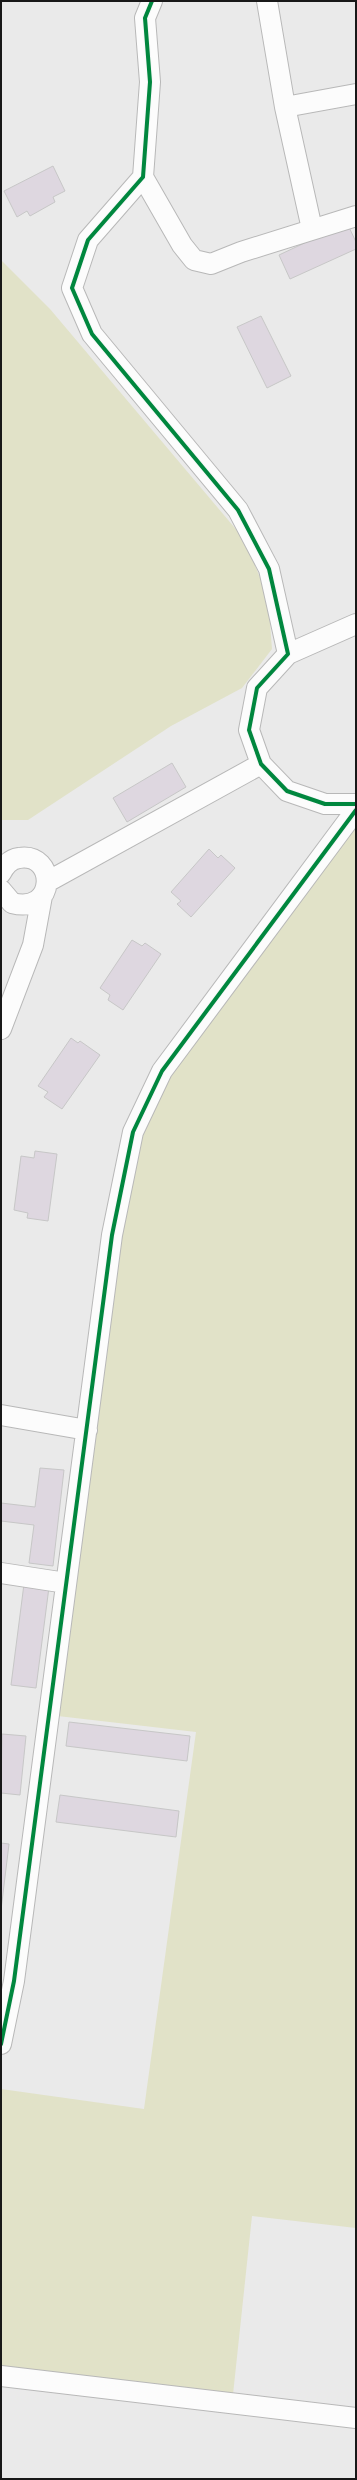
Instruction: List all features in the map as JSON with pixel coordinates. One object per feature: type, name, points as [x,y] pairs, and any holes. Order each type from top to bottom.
[{"type":"street","points":[[152,1],[145,18],[150,82],[142,177],[182,245],[194,260],[211,264],[241,252],[356,216]]},
{"type":"street","points":[[267,1],[285,107],[312,229]]},
{"type":"street","points":[[285,107],[356,94]]},
{"type":"street","points":[[142,177],[88,240],[72,288],[92,334],[238,510],[269,568],[288,654]]},
{"type":"street","points":[[356,624],[288,654],[257,688],[249,730],[261,764],[287,791],[325,804],[356,804]]},
{"type":"street","points":[[3,898],[20,905],[36,901],[45,889],[261,764]]},
{"type":"street","points":[[1,2044],[14,1981],[112,1235],[133,1132],[162,1071],[356,810]]},
{"type":"street","points":[[1,873],[9,862],[9,857],[31,858],[43,867],[45,889],[33,945],[1,1029]]},
{"type":"street","points":[[1,1415],[87,1430]]},
{"type":"street","points":[[1,1573],[66,1583]]},
{"type":"street","points":[[1,2376],[356,2418]]},
{"type":"green space","points":[[1,260],[50,309],[245,540],[268,598],[272,649],[242,688],[171,726],[28,820],[1,820]]},
{"type":"green space","points":[[356,810],[356,2228],[252,2216],[232,2404],[1,2376],[1,2089],[144,2109],[196,1732],[49,1715],[133,1132],[162,1071]]},
{"type":"building","points":[[53,166],[65,191],[53,197],[55,202],[30,216],[27,211],[17,217],[4,191]]},
{"type":"building","points":[[347,223],[356,242],[356,249],[290,279],[279,255]]},
{"type":"building","points":[[261,316],[291,376],[267,388],[237,327]]},
{"type":"building","points":[[172,763],[186,787],[127,822],[113,798]]},
{"type":"building","points":[[209,849],[218,858],[221,855],[235,868],[191,917],[177,904],[181,901],[171,892]]},
{"type":"building","points":[[132,940],[142,946],[145,943],[161,954],[123,1010],[108,1000],[110,995],[100,988]]},
{"type":"building","points":[[71,1038],[78,1043],[80,1041],[100,1055],[62,1109],[44,1097],[48,1092],[38,1086]]},
{"type":"building","points":[[35,1151],[57,1154],[48,1221],[27,1218],[28,1213],[14,1210],[21,1156],[34,1158]]},
{"type":"building","points":[[40,1468],[64,1470],[53,1566],[29,1563],[34,1525],[1,1521],[1,1503],[35,1507]]},
{"type":"building","points":[[24,1584],[49,1587],[36,1688],[11,1685]]},
{"type":"building","points":[[69,1722],[190,1736],[187,1761],[66,1746]]},
{"type":"building","points":[[2,1734],[26,1736],[20,1795],[1,1793]]},
{"type":"building","points":[[60,1795],[179,1811],[176,1837],[56,1822]]},
{"type":"building","points":[[1,1843],[9,1844],[1,1910]]},
{"type":"cycle path","points":[[152,1],[145,18],[150,82],[143,177],[88,240],[72,288],[92,334],[238,510],[269,569],[288,654],[257,688],[249,730],[261,764],[287,791],[325,804],[356,804]]},
{"type":"cycle path","points":[[1,2044],[14,1981],[112,1235],[133,1132],[162,1071],[356,810]]}]
